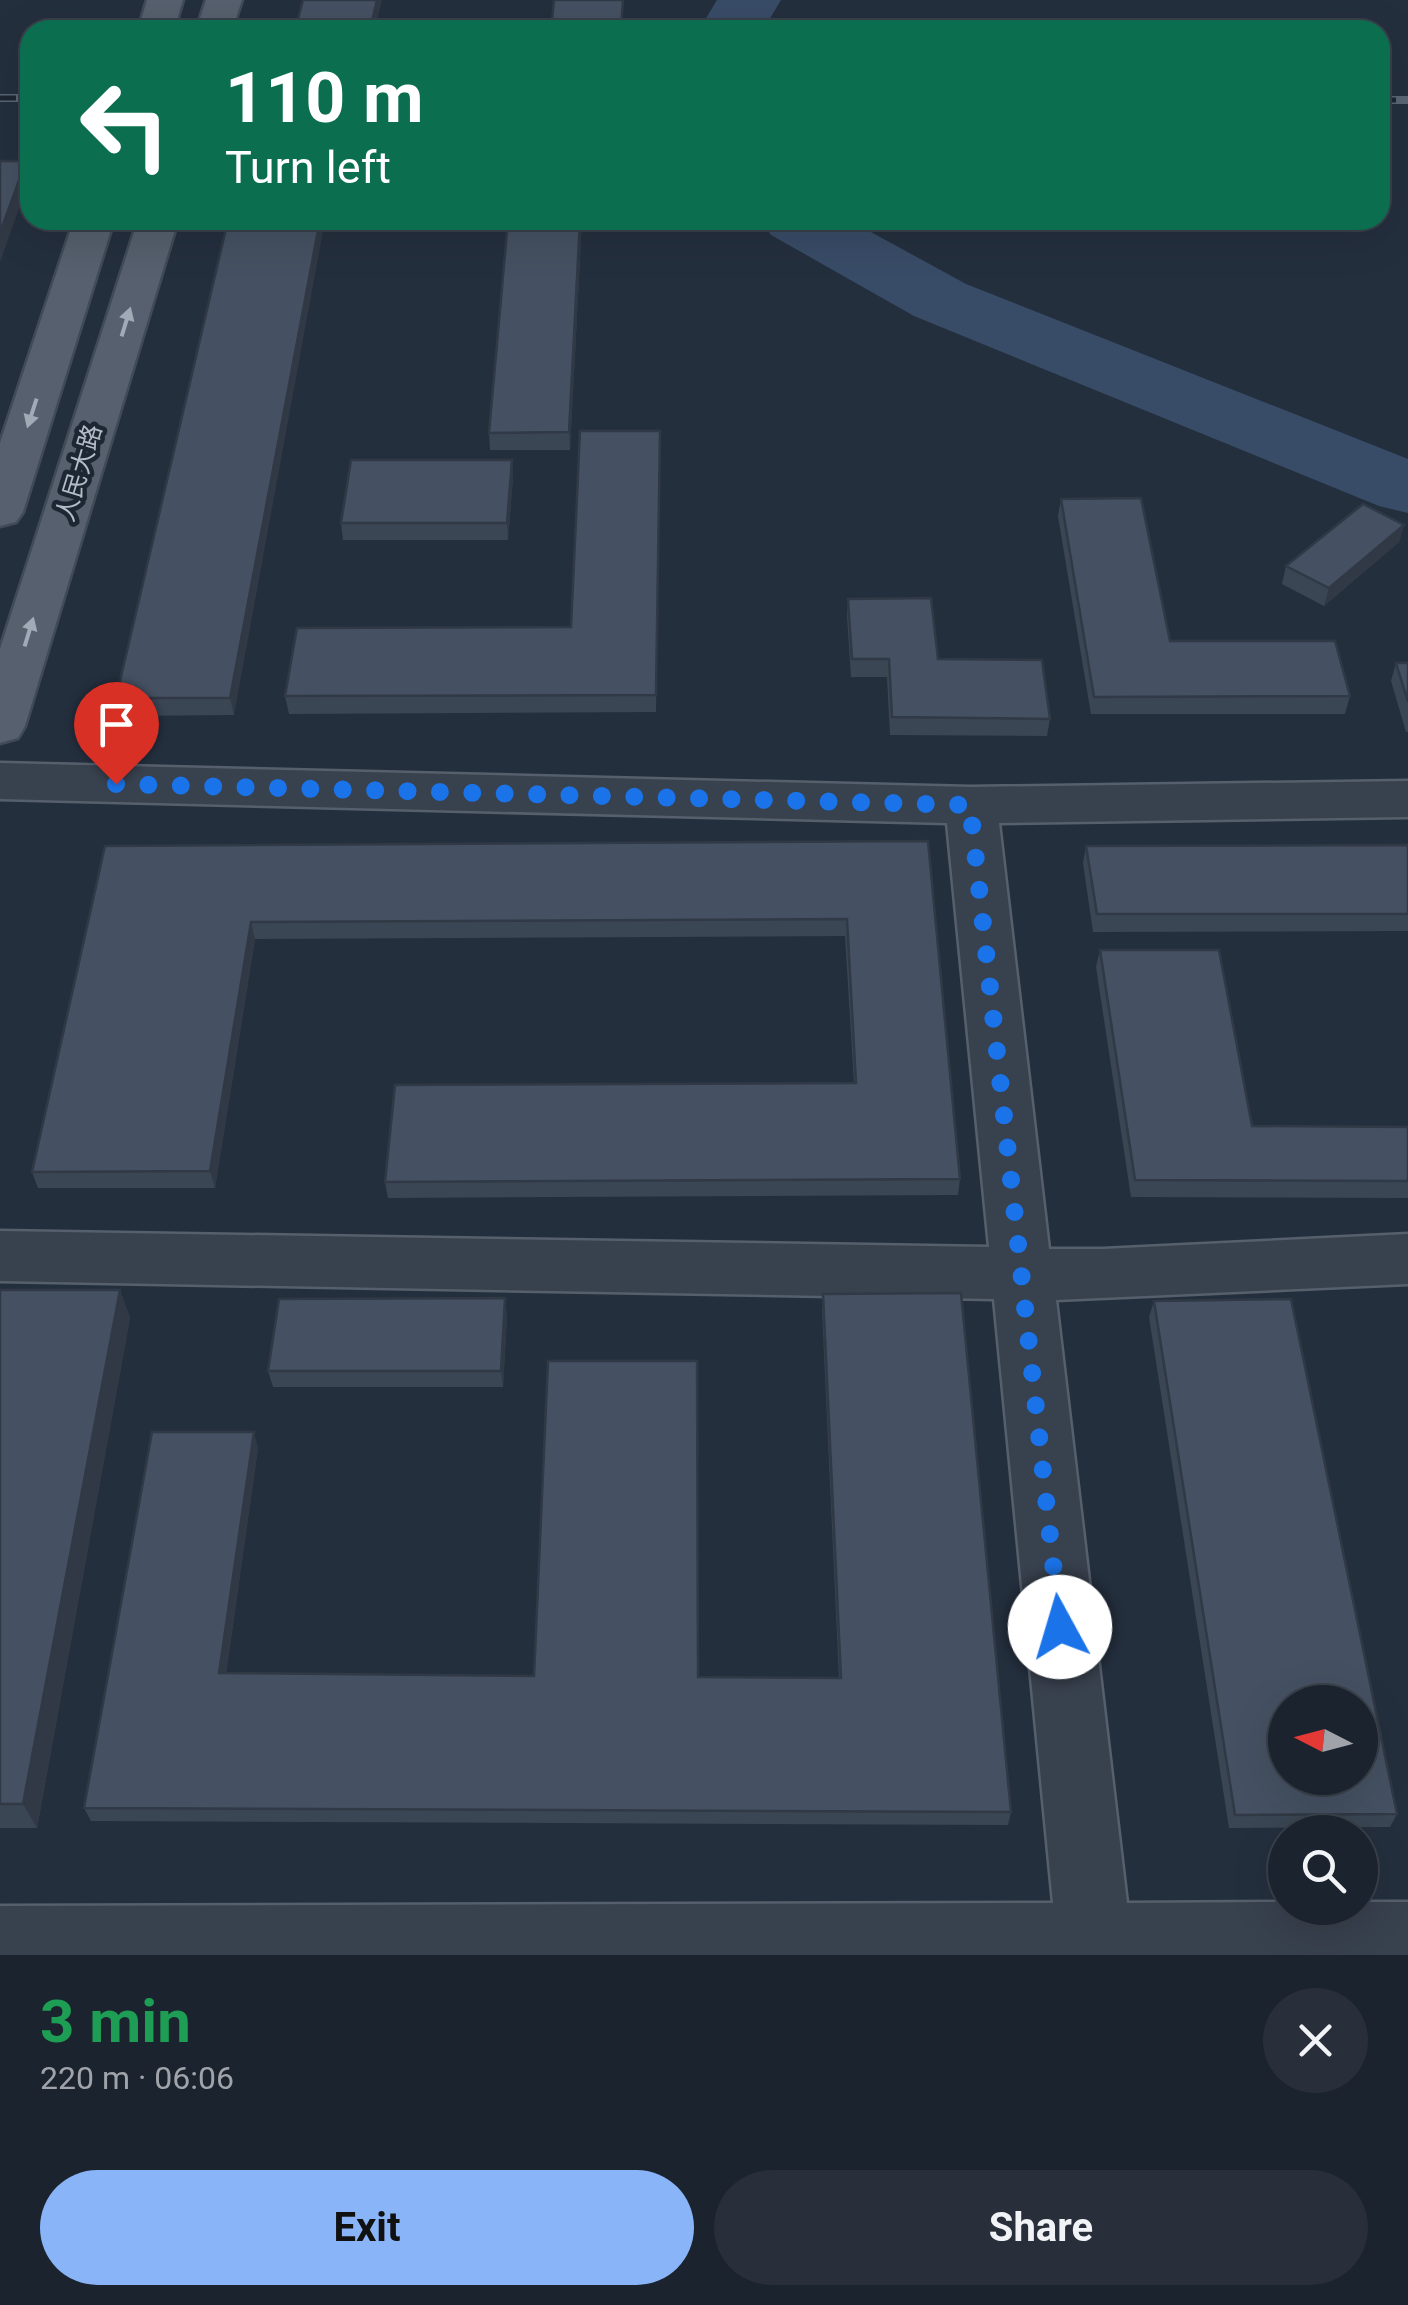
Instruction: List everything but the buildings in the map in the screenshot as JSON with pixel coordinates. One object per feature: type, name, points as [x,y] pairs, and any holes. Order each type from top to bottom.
[{"type":"main road","points":[[0,512],[91,230]]},
{"type":"main road","name":"人民大路","points":[[0,726],[155,230]]},
{"type":"street","points":[[0,781],[970,805],[1408,799]]},
{"type":"street","points":[[970,805],[1095,1948]]},
{"type":"street","points":[[0,1256],[1103,1275],[1408,1260]]},
{"type":"street","points":[[0,1943],[1095,1948],[1408,1940]]},
{"type":"waterway","points":[[737,20],[749,0]]},
{"type":"waterway","points":[[814,230],[940,300],[1408,488]]},
{"type":"railway","points":[[0,98],[20,98]]},
{"type":"railway","points":[[1390,100],[1408,100]]},
{"type":"route","points":[[116,784],[970,805],[1060,1627]]}]
